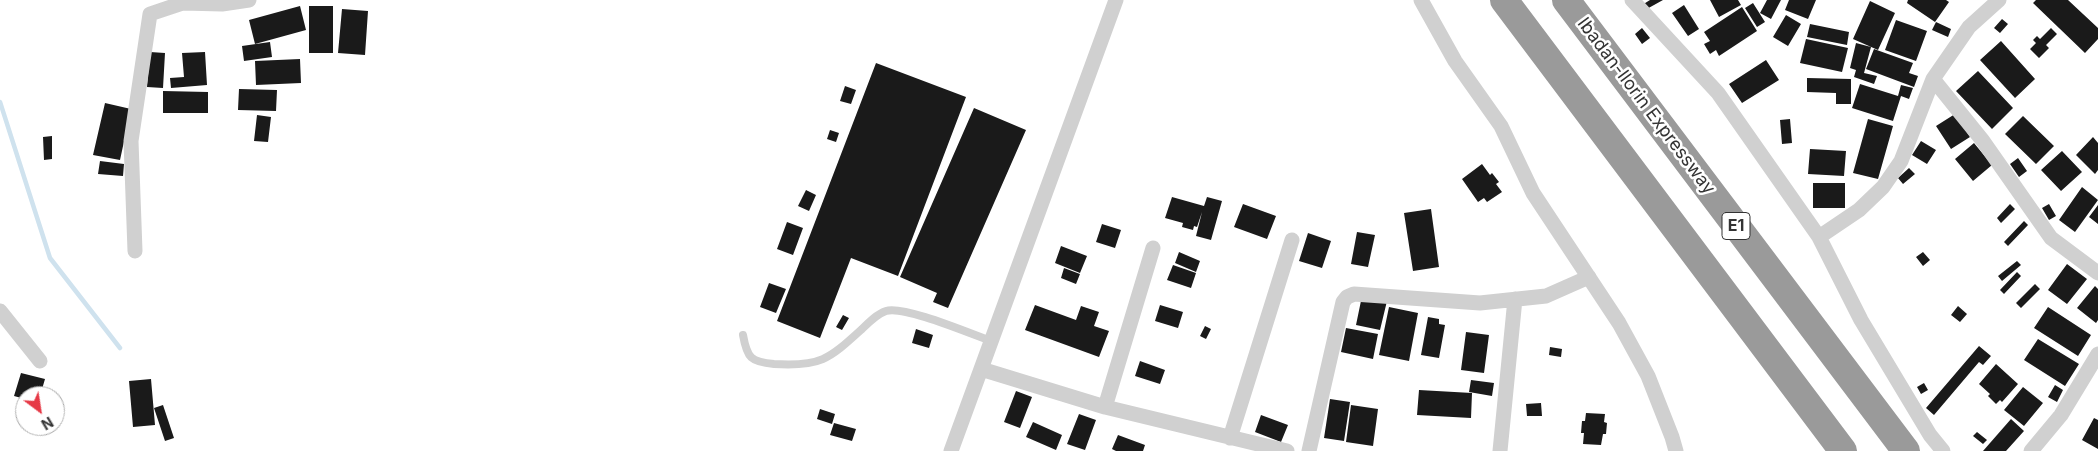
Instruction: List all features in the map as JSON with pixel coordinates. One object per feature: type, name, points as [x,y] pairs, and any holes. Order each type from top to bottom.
[{"type":"highway","points":[[1504,0],[1843,451]]},
{"type":"highway","name":"Ibadan-Ilorin Expressway","points":[[1566,0],[1906,451]]},
{"type":"street","points":[[135,251],[131,141],[150,14],[183,3],[222,4],[249,0]]},
{"type":"street","points":[[951,451],[1116,0]]},
{"type":"street","points":[[1421,0],[1455,61],[1501,126],[1533,193],[1619,323],[1648,376],[1676,451]]},
{"type":"street","points":[[1632,0],[1718,93],[1819,238],[1861,320],[1930,435],[1943,451]]},
{"type":"street","points":[[1819,238],[1859,210],[1883,187],[1901,161],[1934,79],[1969,27],[1999,0]]},
{"type":"street","points":[[1934,79],[1983,141],[2051,238],[2098,273]]},
{"type":"street","points":[[1230,438],[1292,240]]},
{"type":"street","points":[[1104,406],[1154,248]]},
{"type":"street","points":[[1309,451],[1342,302],[1347,297],[1354,294],[1480,303],[1546,296],[1589,277]]},
{"type":"street","points":[[1500,451],[1515,300]]},
{"type":"street","points":[[0,311],[40,361]]},
{"type":"street","points":[[2031,451],[2060,415],[2098,354]]},
{"type":"street","points":[[981,369],[1104,406],[1287,451]]},
{"type":"lane","points":[[743,335],[746,351],[754,360],[798,366],[817,362],[834,355],[872,319],[887,310],[903,310],[991,341]]},
{"type":"building","points":[[1650,0],[1663,0],[1645,10],[1642,5]]},
{"type":"building","points":[[1710,0],[1738,0],[1741,5],[1719,17]]},
{"type":"building","points":[[1767,0],[1781,0],[1771,19],[1760,13]]},
{"type":"building","points":[[1789,0],[1816,0],[1808,19],[1785,10]]},
{"type":"building","points":[[1908,0],[1946,0],[1949,2],[1935,22],[1907,3]]},
{"type":"building","points":[[2036,0],[2068,0],[2098,28],[2098,39],[2085,53],[2033,3]]},
{"type":"building","points":[[1870,1],[1895,13],[1878,50],[1853,39]]},
{"type":"building","points":[[1753,3],[1765,22],[1757,27],[1745,8]]},
{"type":"building","points":[[1684,5],[1699,29],[1688,36],[1672,13]]},
{"type":"building","points":[[300,6],[306,30],[255,44],[249,20]]},
{"type":"building","points":[[309,6],[333,6],[333,53],[309,53]]},
{"type":"building","points":[[1742,7],[1757,31],[1719,56],[1716,50],[1710,54],[1704,44],[1710,41],[1704,32]]},
{"type":"building","points":[[342,9],[368,11],[365,55],[338,53]]},
{"type":"building","points":[[1786,15],[1801,24],[1788,46],[1773,37]]},
{"type":"building","points":[[2002,19],[2008,24],[2000,33],[1994,28]]},
{"type":"building","points":[[1896,20],[1927,31],[1916,61],[1885,50]]},
{"type":"building","points":[[1936,22],[1951,29],[1948,37],[1932,30]]},
{"type":"building","points":[[1810,24],[1849,32],[1847,45],[1807,37]]},
{"type":"building","points":[[1642,28],[1650,38],[1642,44],[1635,34]]},
{"type":"building","points":[[2051,28],[2057,34],[2046,45],[2049,48],[2039,58],[2030,49],[2036,43],[2033,40],[2037,36],[2040,39]]},
{"type":"building","points":[[1806,39],[1848,48],[1842,72],[1800,63]]},
{"type":"building","points":[[2001,41],[2035,79],[2015,98],[1980,60]]},
{"type":"building","points":[[270,42],[272,57],[244,61],[242,46]]},
{"type":"building","points":[[1856,43],[1871,47],[1864,73],[1877,76],[1874,84],[1854,77],[1856,70],[1850,68]]},
{"type":"building","points":[[1874,49],[1913,63],[1909,73],[1918,76],[1914,87],[1866,69]]},
{"type":"building","points":[[150,52],[165,53],[163,88],[147,87]]},
{"type":"building","points":[[205,52],[207,85],[171,88],[170,78],[184,77],[182,53]]},
{"type":"building","points":[[300,59],[301,83],[256,85],[255,61]]},
{"type":"building","points":[[1766,60],[1779,80],[1742,103],[1729,84]]},
{"type":"building","points":[[876,63],[966,97],[898,276],[851,258],[820,338],[777,321]]},
{"type":"building","points":[[1978,71],[2013,108],[1992,129],[1956,91]]},
{"type":"building","points":[[1807,78],[1851,79],[1851,104],[1836,104],[1836,93],[1807,92]]},
{"type":"building","points":[[1860,84],[1898,96],[1901,85],[1913,88],[1909,99],[1901,96],[1893,121],[1852,108]]},
{"type":"building","points":[[845,86],[856,90],[851,104],[840,101]]},
{"type":"building","points":[[239,89],[277,90],[276,111],[238,110]]},
{"type":"building","points":[[163,91],[208,92],[208,113],[163,113]]},
{"type":"building","points":[[105,103],[131,109],[120,160],[93,155]]},
{"type":"building","points":[[974,108],[1026,130],[948,308],[933,302],[937,293],[900,277]]},
{"type":"building","points":[[1955,114],[1970,137],[1951,149],[1936,126]]},
{"type":"building","points":[[257,115],[271,117],[268,142],[254,141]]},
{"type":"building","points":[[2023,116],[2054,146],[2036,164],[2005,134]]},
{"type":"building","points":[[1790,119],[1792,143],[1782,144],[1780,120]]},
{"type":"building","points":[[1868,119],[1893,126],[1878,179],[1853,173]]},
{"type":"building","points":[[830,130],[839,133],[836,142],[827,139]]},
{"type":"building","points":[[52,136],[52,159],[44,160],[43,137]]},
{"type":"building","points":[[2093,137],[2098,143],[2098,170],[2095,174],[2076,155]]},
{"type":"building","points":[[1921,141],[1936,150],[1927,164],[1912,155]]},
{"type":"building","points":[[1974,143],[1992,165],[1973,181],[1955,159]]},
{"type":"building","points":[[1810,149],[1846,151],[1844,176],[1808,174]]},
{"type":"building","points":[[2062,151],[2082,172],[2061,191],[2041,170]]},
{"type":"building","points":[[2018,158],[2027,171],[2019,177],[2010,164]]},
{"type":"building","points":[[100,161],[124,164],[123,176],[98,174]]},
{"type":"building","points":[[1482,164],[1490,175],[1492,173],[1499,182],[1496,184],[1502,192],[1487,202],[1484,198],[1478,202],[1462,179]]},
{"type":"building","points":[[1909,168],[1915,174],[1903,184],[1898,178]]},
{"type":"building","points":[[1813,183],[1845,183],[1845,208],[1813,208]]},
{"type":"building","points":[[2082,187],[2098,200],[2075,232],[2059,220]]},
{"type":"building","points":[[806,190],[816,195],[809,211],[798,206]]},
{"type":"building","points":[[1172,197],[1204,206],[1207,197],[1222,201],[1211,240],[1196,236],[1202,212],[1197,227],[1194,226],[1193,230],[1182,227],[1183,223],[1165,218]]},
{"type":"building","points":[[1243,204],[1276,216],[1267,239],[1234,227]]},
{"type":"building","points":[[2010,204],[2015,209],[2001,223],[1997,218]]},
{"type":"building","points":[[2049,204],[2056,216],[2049,220],[2042,208]]},
{"type":"building","points":[[2098,205],[2098,224],[2089,217]]},
{"type":"building","points":[[1431,209],[1439,267],[1413,271],[1404,213]]},
{"type":"building","points":[[2024,221],[2028,225],[2008,246],[2004,242]]},
{"type":"building","points":[[787,222],[803,228],[793,255],[777,249]]},
{"type":"building","points":[[1102,224],[1121,230],[1115,248],[1096,242]]},
{"type":"building","points":[[1357,232],[1375,235],[1368,267],[1351,264]]},
{"type":"building","points":[[1308,233],[1331,241],[1322,268],[1299,261]]},
{"type":"building","points":[[1061,246],[1087,256],[1080,273],[1055,263]]},
{"type":"building","points":[[1179,252],[1200,261],[1196,272],[1175,263]]},
{"type":"building","points":[[1923,252],[1930,260],[1923,266],[1916,257]]},
{"type":"building","points":[[2017,261],[2021,265],[2002,281],[1998,276]]},
{"type":"building","points":[[2067,264],[2087,279],[2067,304],[2048,290]]},
{"type":"building","points":[[1173,265],[1196,273],[1191,288],[1167,280]]},
{"type":"building","points":[[1064,268],[1080,274],[1076,284],[1061,278]]},
{"type":"building","points":[[2017,272],[2021,276],[2004,294],[2000,290]]},
{"type":"building","points":[[769,283],[786,289],[776,313],[760,307]]},
{"type":"building","points":[[2035,284],[2040,289],[2021,308],[2016,303]]},
{"type":"building","points":[[2095,286],[2098,289],[2098,320],[2096,323],[2077,308]]},
{"type":"building","points":[[1362,296],[1387,301],[1380,330],[1356,325]]},
{"type":"building","points":[[1035,305],[1076,320],[1081,306],[1099,312],[1094,326],[1109,331],[1099,357],[1025,330]]},
{"type":"building","points":[[1160,305],[1183,312],[1178,328],[1155,321]]},
{"type":"building","points":[[1958,306],[1967,314],[1960,322],[1951,315]]},
{"type":"building","points":[[1389,307],[1418,313],[1409,361],[1379,355]]},
{"type":"building","points":[[2048,307],[2091,335],[2078,356],[2034,328]]},
{"type":"building","points":[[843,315],[849,318],[842,330],[836,327]]},
{"type":"building","points":[[1428,317],[1439,319],[1439,324],[1445,325],[1439,358],[1421,355]]},
{"type":"building","points":[[1205,326],[1211,329],[1206,339],[1200,336]]},
{"type":"building","points":[[1346,328],[1378,334],[1373,359],[1341,352]]},
{"type":"building","points":[[916,329],[933,335],[929,348],[912,343]]},
{"type":"building","points":[[1466,332],[1489,335],[1484,373],[1461,370]]},
{"type":"building","points":[[2038,339],[2079,364],[2065,386],[2024,360]]},
{"type":"building","points":[[1979,346],[1991,356],[1983,365],[1979,362],[1934,415],[1926,408]]},
{"type":"building","points":[[1550,347],[1562,349],[1561,357],[1549,355]]},
{"type":"building","points":[[1140,361],[1165,370],[1160,384],[1135,376]]},
{"type":"building","points":[[1996,364],[2018,384],[2002,402],[2000,400],[1996,404],[1988,396],[1990,394],[1979,384]]},
{"type":"building","points":[[21,373],[45,379],[43,386],[17,386]]},
{"type":"building","points":[[151,379],[155,425],[133,427],[129,381]]},
{"type":"building","points":[[1471,380],[1494,383],[1492,396],[1469,392]]},
{"type":"building","points":[[1924,383],[1928,390],[1921,394],[1917,387]]},
{"type":"building","points":[[2055,385],[2063,390],[2057,402],[2048,397]]},
{"type":"building","points":[[2023,387],[2043,403],[2024,426],[2004,410]]},
{"type":"building","points":[[1419,390],[1472,393],[1471,418],[1417,415]]},
{"type":"building","points":[[1016,391],[1032,397],[1020,428],[1004,422]]},
{"type":"building","points":[[1330,399],[1350,402],[1344,441],[1324,438]]},
{"type":"building","points":[[1541,403],[1542,416],[1527,416],[1526,404]]},
{"type":"building","points":[[163,405],[174,438],[165,441],[154,408]]},
{"type":"building","points":[[1351,405],[1378,409],[1373,446],[1346,442]]},
{"type":"building","points":[[820,409],[835,414],[832,424],[817,419]]},
{"type":"building","points":[[1586,413],[1605,414],[1604,422],[1607,423],[1606,434],[1603,434],[1601,445],[1583,444],[1584,433],[1581,433],[1582,421],[1585,421]]},
{"type":"building","points":[[1079,414],[1096,420],[1085,450],[1067,444]]},
{"type":"building","points":[[1261,415],[1288,425],[1281,442],[1255,432]]},
{"type":"building","points":[[2094,418],[2098,420],[2098,449],[2082,440]]},
{"type":"building","points":[[2011,419],[2024,431],[2006,451],[1983,451]]},
{"type":"building","points":[[1033,422],[1062,435],[1056,450],[1026,437]]},
{"type":"building","points":[[834,423],[856,429],[852,441],[830,435]]},
{"type":"building","points":[[1977,432],[1987,440],[1983,444],[1973,436]]},
{"type":"building","points":[[1118,435],[1145,445],[1143,451],[1116,451],[1112,449]]},
{"type":"waterway","points":[[0,102],[50,258],[120,348]]}]
